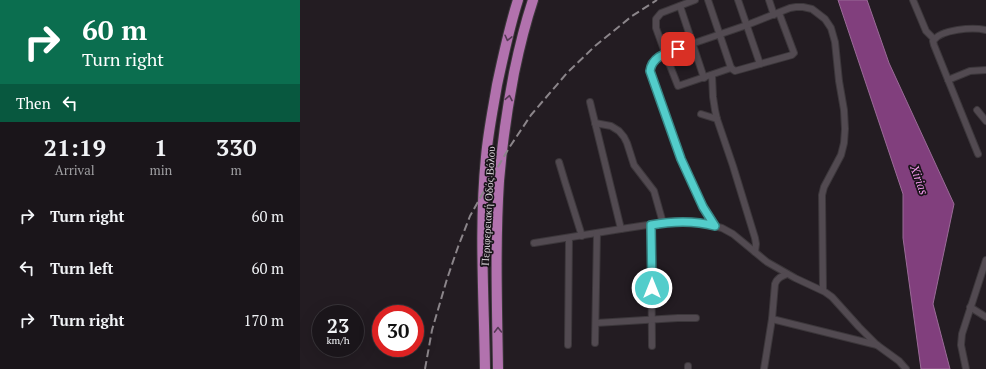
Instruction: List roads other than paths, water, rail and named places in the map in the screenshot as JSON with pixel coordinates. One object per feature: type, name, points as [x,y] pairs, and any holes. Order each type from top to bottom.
[{"type":"main road","name":"Περιφερειακή Οδός Βόλου","points":[[485,369],[482,242],[486,157],[502,60],[518,0]]},
{"type":"main road","name":"Περιφερειακή Οδός Βόλου","points":[[498,369],[497,252],[499,181],[508,103],[519,52],[533,0]]},
{"type":"street","points":[[695,0],[662,13],[656,19],[656,28],[678,86],[731,68]]},
{"type":"street","points":[[708,0],[731,68],[735,71],[792,55],[794,53],[769,0]]},
{"type":"street","points":[[738,0],[760,64]]},
{"type":"street","points":[[913,0],[926,31],[934,39],[934,45],[978,154]]},
{"type":"street","points":[[680,6],[704,78]]},
{"type":"street","points":[[715,226],[703,207],[681,159],[650,68],[653,62],[665,53],[747,26],[790,8],[803,7],[812,9],[825,19],[831,28],[835,42],[845,129],[841,155],[824,187],[822,196],[823,290]]},
{"type":"street","points":[[934,39],[944,33],[967,29],[986,30]]},
{"type":"street","points":[[948,80],[970,71],[986,70]]},
{"type":"street","points":[[712,74],[713,97],[717,119],[755,238],[755,252]]},
{"type":"street","points":[[590,102],[620,229]]},
{"type":"street","points":[[977,110],[986,121]]},
{"type":"street","points":[[701,114],[717,119]]},
{"type":"street","points":[[595,124],[611,126],[624,136],[634,165],[654,191],[663,223]]},
{"type":"street","points":[[559,162],[582,236]]},
{"type":"street","points":[[534,243],[620,229],[683,221],[698,222],[722,228],[733,234],[767,262],[787,274],[823,290],[832,297],[877,345],[899,361],[906,369]]},
{"type":"street","points":[[651,225],[652,346]]},
{"type":"street","points":[[596,343],[597,233]]},
{"type":"street","points":[[568,345],[569,238]]},
{"type":"street","points":[[966,369],[961,338],[986,260]]},
{"type":"street","points":[[764,369],[776,282],[780,277],[787,274]]},
{"type":"street","points":[[980,278],[986,283]]},
{"type":"street","points":[[970,307],[986,317]]},
{"type":"street","points":[[596,323],[696,318]]},
{"type":"street","points":[[772,319],[877,345]]},
{"type":"water","name":"Xirias","points":[[838,0],[867,0],[889,63],[954,204],[933,304],[950,369],[921,369],[903,238],[903,194]]},
{"type":"railway","points":[[425,369],[432,330],[458,247],[470,216],[509,148],[531,115],[567,73],[595,46],[632,16],[657,0]]}]
